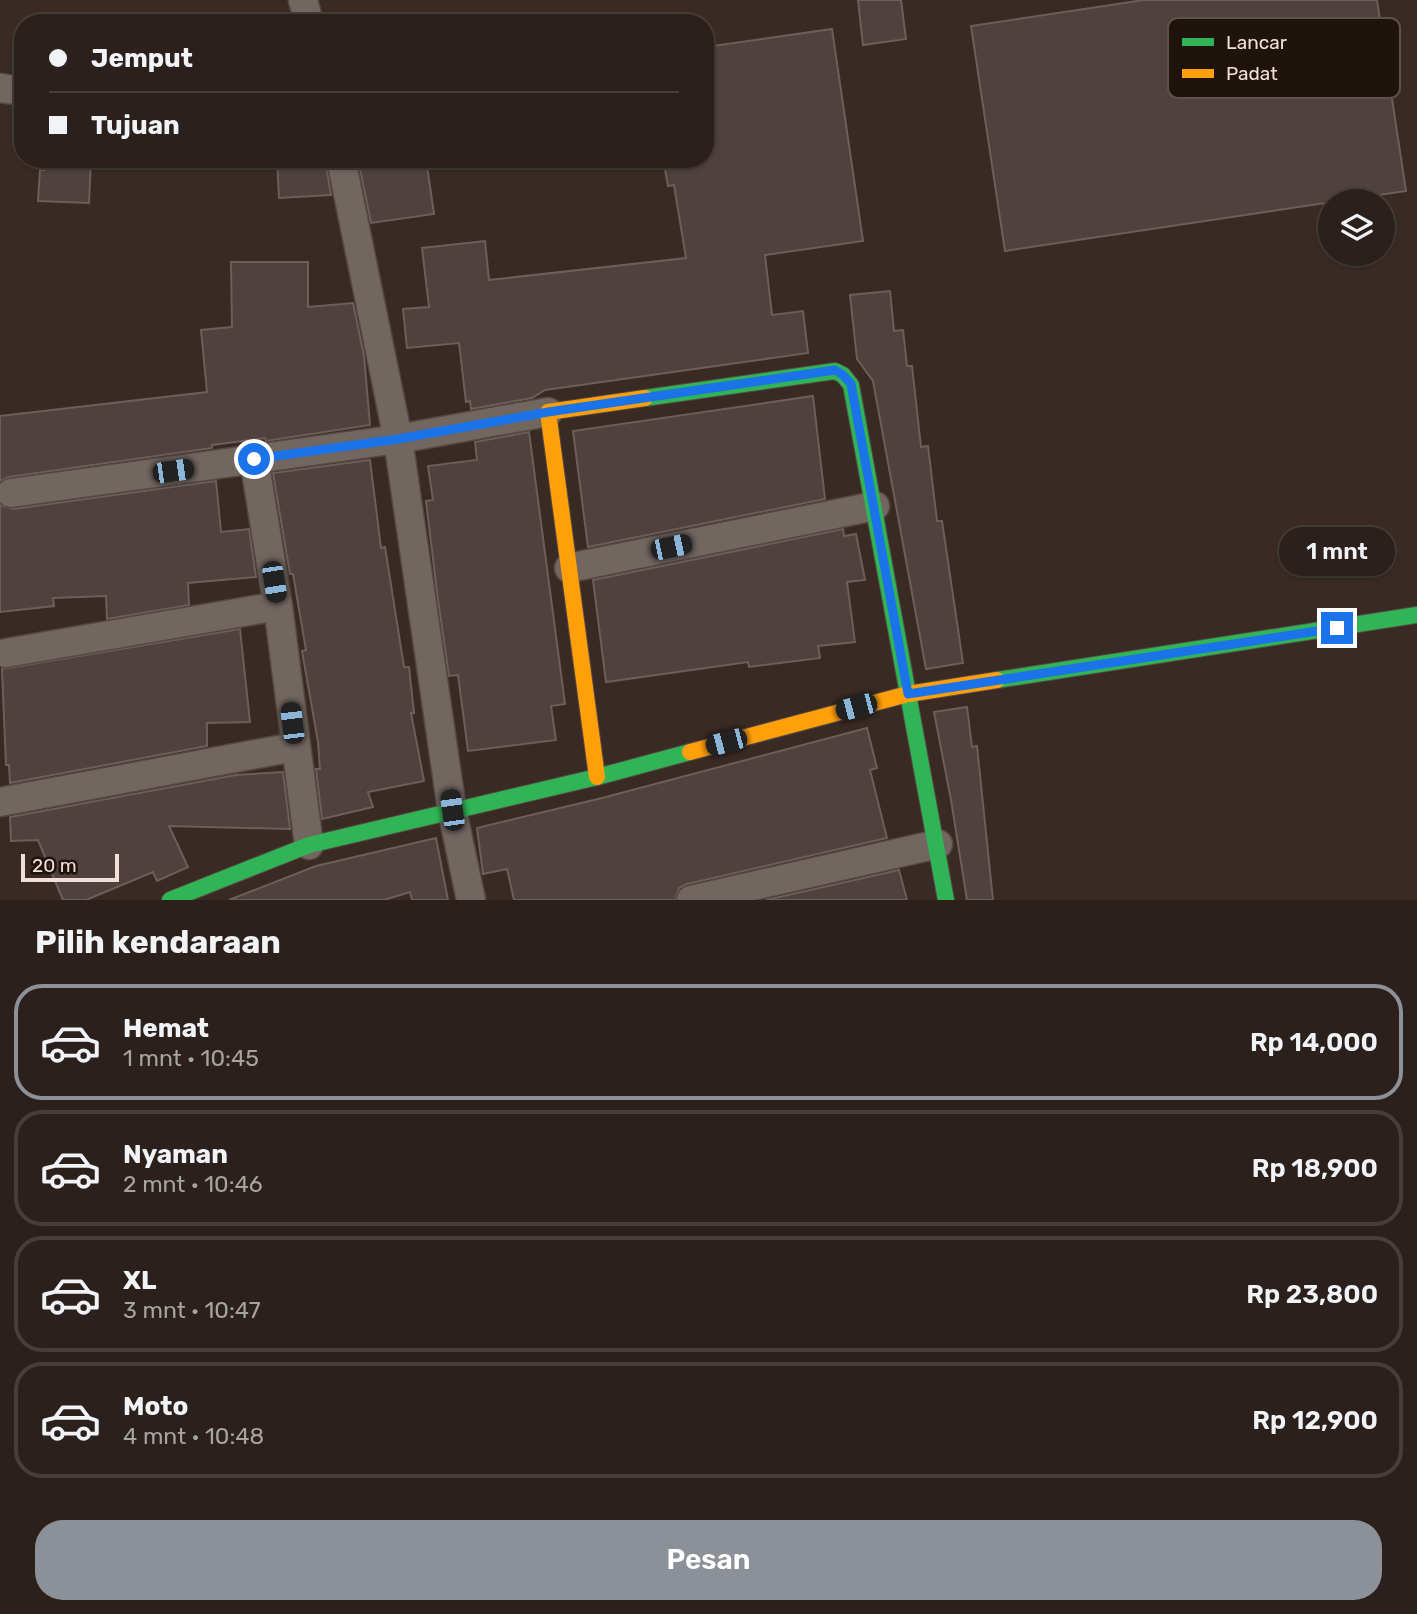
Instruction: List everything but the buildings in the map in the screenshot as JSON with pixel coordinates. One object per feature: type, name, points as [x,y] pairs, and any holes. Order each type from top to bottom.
[{"type":"street","points":[[343,168],[398,439],[452,810],[471,900]]},
{"type":"street","points":[[11,493],[398,439],[548,412],[835,370],[851,384],[938,844],[946,900]]},
{"type":"street","points":[[548,412],[597,776]]},
{"type":"street","points":[[254,459],[278,606],[309,845]]},
{"type":"street","points":[[569,568],[875,506]]},
{"type":"street","points":[[6,653],[278,606]]},
{"type":"street","points":[[170,900],[309,845],[597,776],[908,694],[1417,615]]},
{"type":"street","points":[[0,802],[295,747]]},
{"type":"street","points":[[691,900],[938,844]]},
{"type":"traffic: fast","points":[[645,398],[835,371],[843,375],[851,385],[946,900]]},
{"type":"traffic: fast","points":[[997,680],[1417,615]]},
{"type":"traffic: fast","points":[[170,900],[309,845],[597,777],[690,752]]},
{"type":"traffic: slow","points":[[597,777],[548,412],[645,398]]},
{"type":"traffic: slow","points":[[690,752],[908,694],[997,680]]},
{"type":"route","points":[[254,459],[835,370],[851,384],[908,694],[1337,628]]}]
